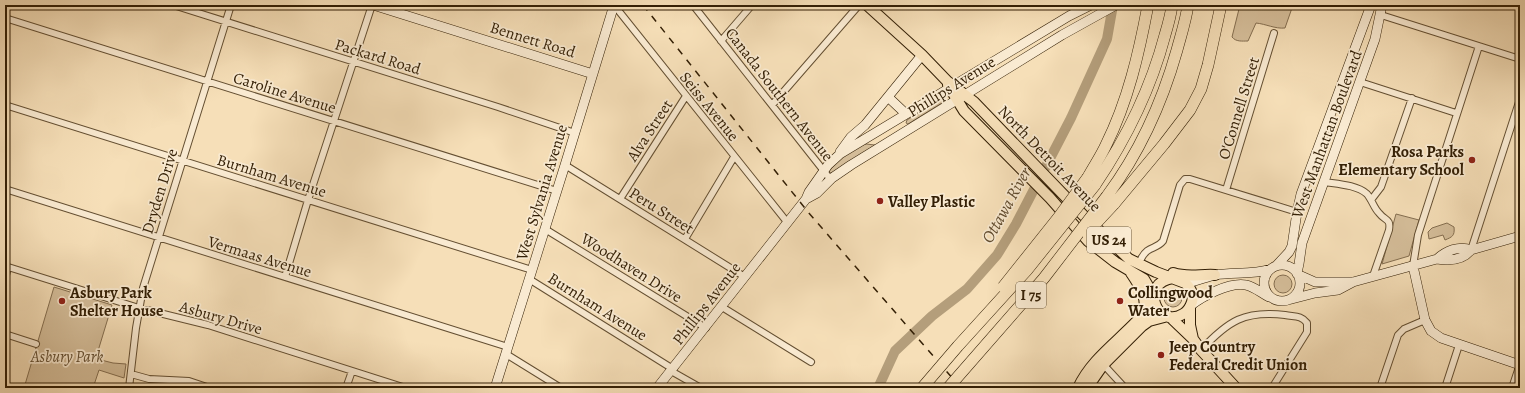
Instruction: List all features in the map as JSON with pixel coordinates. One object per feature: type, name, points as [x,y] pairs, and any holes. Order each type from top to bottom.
[{"type":"highway","points":[[1092,181],[1129,86],[1142,37],[1148,5]]},
{"type":"highway","points":[[1110,200],[1164,144],[1190,110],[1201,89],[1208,65],[1221,5]]},
{"type":"highway","name":"I 75","points":[[948,388],[1110,200],[1160,104],[1188,7]]},
{"type":"highway","points":[[922,388],[958,346],[1018,266],[1119,148],[1144,95],[1159,56],[1172,8]]},
{"type":"main road","name":"Bennett Road","points":[[372,5],[593,74]]},
{"type":"main road","name":"West Sylvania Avenue","points":[[495,388],[614,5]]},
{"type":"main road","name":"North Detroit Avenue","points":[[867,5],[922,55],[961,98],[964,111],[1050,198],[1088,241],[1109,258],[1130,272],[1144,279],[1154,297]]},
{"type":"main road","name":"Phillips Avenue","points":[[834,159],[950,85],[1069,16],[1091,5]]},
{"type":"main road","name":"Phillips Avenue","points":[[806,198],[817,193],[839,173],[906,131],[1062,35],[1116,5]]},
{"type":"main road","name":"West Manhattan Boulevard","points":[[1273,268],[1292,246],[1296,212],[1306,179],[1371,5]]},
{"type":"main road","name":"West Manhattan Boulevard","points":[[1297,273],[1302,243],[1375,39],[1381,16],[1382,5]]},
{"type":"main road","name":"Phillips Avenue","points":[[657,388],[706,328],[851,137],[865,125],[922,55]]},
{"type":"main road","points":[[1351,59],[1355,55],[1361,55],[1365,58],[1366,63]]},
{"type":"main road","points":[[888,97],[902,116],[906,131]]},
{"type":"main road","name":"North Detroit Avenue","points":[[961,98],[974,102],[1084,216],[1130,259],[1138,264],[1173,278]]},
{"type":"main road","points":[[872,135],[879,148]]},
{"type":"main road","points":[[1078,388],[1086,373],[1146,324],[1169,317],[1181,316],[1198,301],[1218,291],[1237,285],[1248,285],[1271,298],[1283,301],[1315,293],[1338,290],[1353,282],[1436,259],[1445,253],[1464,247],[1471,250],[1520,236]]},
{"type":"main road","points":[[1121,250],[1183,276],[1254,273],[1287,266],[1310,281],[1319,283],[1353,282]]},
{"type":"main road","points":[[1413,266],[1425,320],[1435,335],[1459,346],[1520,365]]},
{"type":"main road","points":[[1271,298],[1266,290],[1264,281],[1265,277],[1273,268]]},
{"type":"main road","points":[[1130,272],[1144,296],[1146,302],[1145,310]]},
{"type":"main road","points":[[1288,300],[1296,295],[1299,287],[1297,273]]},
{"type":"main road","points":[[1185,283],[1194,282],[1215,275]]},
{"type":"main road","points":[[1087,388],[1100,362],[1145,310],[1154,297],[1156,287],[1164,280],[1173,278]]},
{"type":"main road","name":"US 24","points":[[1173,278],[1185,283]]},
{"type":"main road","points":[[1185,283],[1188,286],[1192,296],[1190,307],[1193,339]]},
{"type":"main road","name":"US 24","points":[[1154,297],[1157,310],[1169,317],[1193,339],[1201,350],[1236,388]]},
{"type":"street","name":"Packard Road","points":[[173,5],[498,107],[575,133]]},
{"type":"street","name":"Dryden Drive","points":[[129,388],[139,308],[158,237],[231,5]]},
{"type":"street","points":[[285,277],[333,121],[337,113],[372,5]]},
{"type":"street","name":"Seiss Avenue","points":[[614,5],[787,222]]},
{"type":"street","name":"Canada Southern Avenue","points":[[693,5],[830,180]]},
{"type":"street","points":[[721,41],[752,5]]},
{"type":"street","points":[[772,105],[859,5]]},
{"type":"street","points":[[1381,16],[1520,59]]},
{"type":"street","name":"Caroline Avenue","points":[[5,18],[557,191]]},
{"type":"street","name":"O'Connell Street","points":[[1226,190],[1274,33]]},
{"type":"street","points":[[1413,266],[1418,235],[1456,113],[1479,46]]},
{"type":"street","points":[[1360,82],[1456,113]]},
{"type":"street","name":"Alva Street","points":[[620,199],[686,96]]},
{"type":"street","points":[[1371,200],[1381,186],[1412,98]]},
{"type":"street","points":[[1471,250],[1520,99]]},
{"type":"street","name":"Burnham Avenue","points":[[5,105],[308,200],[531,274],[672,370],[701,388]]},
{"type":"street","points":[[685,238],[734,157]]},
{"type":"street","name":"Peru Street","points":[[565,166],[685,238],[745,277]]},
{"type":"street","points":[[1141,259],[1146,250],[1158,245],[1162,241],[1180,185],[1185,179],[1190,179],[1296,212]]},
{"type":"street","points":[[1325,182],[1358,189],[1367,195],[1378,212],[1388,221],[1389,224],[1387,235],[1373,276]]},
{"type":"street","name":"Vermaas Avenue","points":[[5,189],[285,277],[507,350],[561,388]]},
{"type":"street","name":"Woodhaven Drive","points":[[545,229],[706,328]]},
{"type":"street","points":[[5,279],[7,266]]},
{"type":"street","name":"Asbury Drive","points":[[7,266],[139,308],[208,326],[406,388]]},
{"type":"street","points":[[722,307],[811,362]]},
{"type":"street","points":[[1201,350],[1226,326],[1232,322],[1252,315],[1270,313],[1301,317],[1307,324],[1306,332],[1272,388]]},
{"type":"street","points":[[1380,388],[1398,335],[1404,329],[1425,320]]},
{"type":"street","points":[[5,334],[36,344]]},
{"type":"street","points":[[1445,388],[1459,346]]},
{"type":"street","points":[[1100,362],[1125,388]]},
{"type":"street","points":[[1512,388],[1520,365]]},
{"type":"street","points":[[346,388],[352,371]]},
{"type":"street","points":[[131,374],[150,379],[189,381],[210,388]]},
{"type":"green space","points":[[1240,5],[1293,5],[1285,28],[1256,23],[1248,41],[1244,41],[1234,39],[1232,37]]},
{"type":"green space","points":[[941,98],[945,98],[945,101],[908,124],[906,123],[907,120]]},
{"type":"green space","points":[[866,144],[875,145],[833,173],[829,173],[829,171],[846,154]]},
{"type":"green space","points":[[1396,214],[1419,220],[1409,256],[1382,264]]},
{"type":"green space","points":[[1447,223],[1454,227],[1454,232],[1451,237],[1445,240],[1443,235],[1429,239],[1428,232],[1432,228]]},
{"type":"green space","points":[[1283,275],[1289,278],[1292,284],[1289,290],[1283,293],[1277,290],[1274,284],[1277,278]]},
{"type":"green space","name":"Asbury Park","points":[[54,287],[112,305],[98,351],[101,360],[126,364],[124,378],[99,370],[93,388],[24,388]]},
{"type":"green space","points":[[1169,289],[1177,289],[1182,294],[1180,305],[1177,307],[1169,307],[1164,302],[1164,294]]},
{"type":"waterway","name":"Ottawa River","points":[[878,388],[895,351],[932,316],[967,289],[997,255],[1016,224],[1071,118],[1107,39],[1113,5]]},
{"type":"railway","points":[[643,5],[808,212],[961,388]]},
{"type":"place","name":"Rosa Parks Elementary School","points":[[1472,160]]},
{"type":"place","name":"Valley Plastic","points":[[880,201]]},
{"type":"place","name":"Asbury Park Shelter House","points":[[62,301]]},
{"type":"place","name":"Collingwood Water","points":[[1120,301]]},
{"type":"place","name":"Jeep Country Federal Credit Union","points":[[1161,355]]}]
